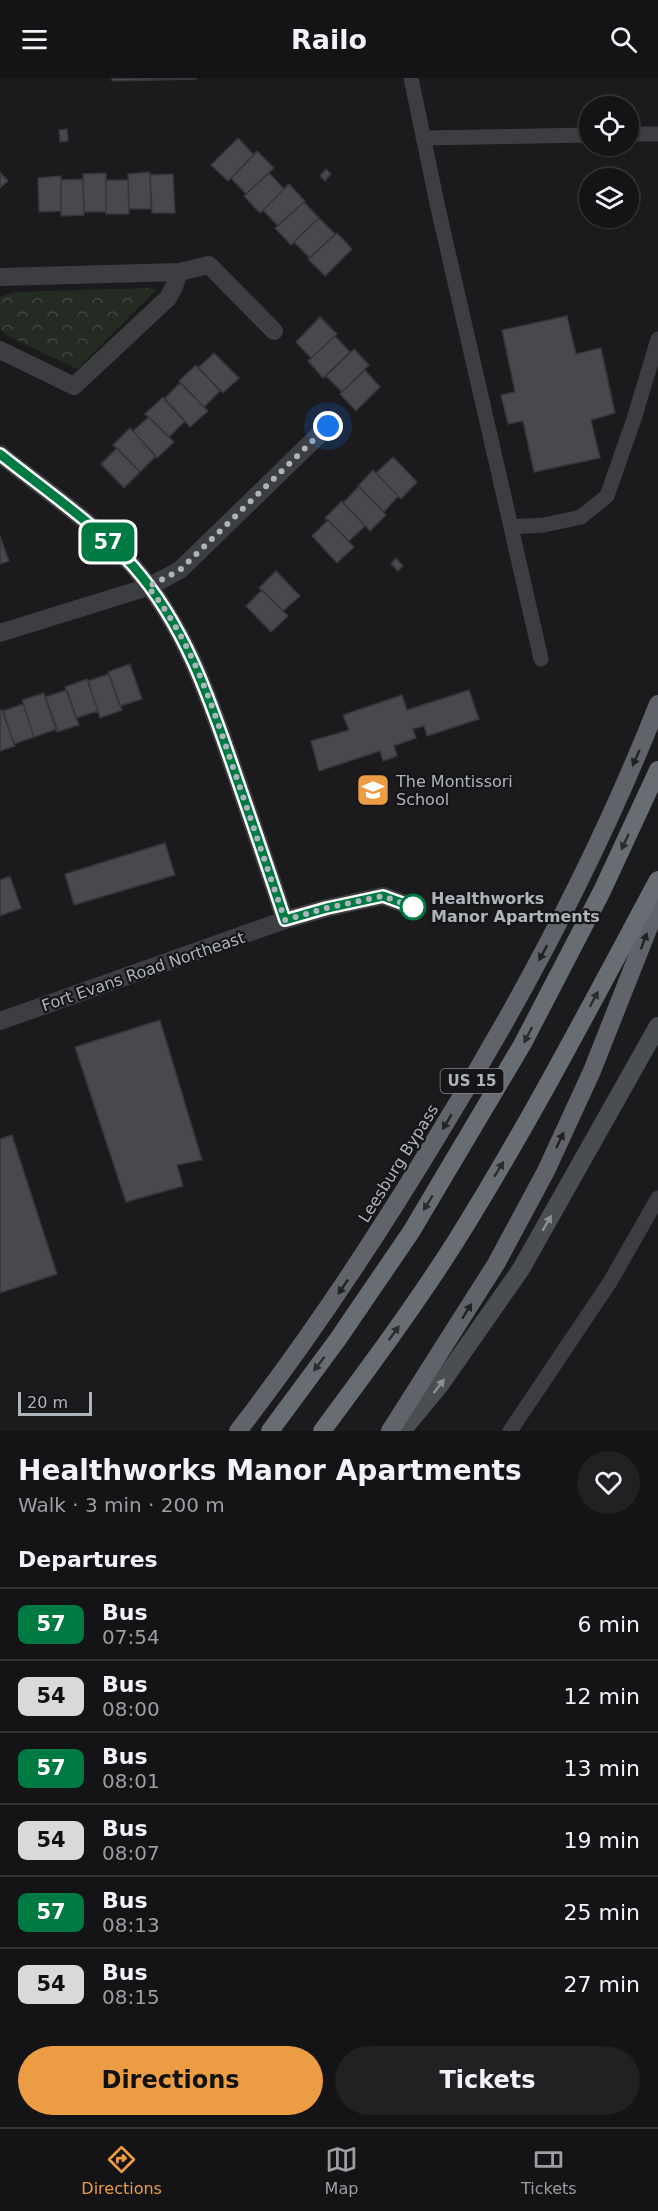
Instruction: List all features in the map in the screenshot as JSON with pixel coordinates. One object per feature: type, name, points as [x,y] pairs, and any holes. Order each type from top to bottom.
[{"type":"highway","name":"Leesburg Bypass","points":[[238,1431],[280,1377],[344,1286],[469,1085],[520,996],[591,860],[658,704]]},
{"type":"highway","points":[[270,1431],[338,1339],[411,1232],[522,1045],[602,891],[658,770]]},
{"type":"highway","points":[[322,1431],[398,1328],[456,1241],[527,1122],[658,880]]},
{"type":"highway","points":[[390,1431],[496,1264],[546,1171],[592,1071],[658,904]]},
{"type":"main road","points":[[402,1431],[440,1385],[521,1269],[658,1026]]},
{"type":"street","points":[[0,277],[179,272],[209,265],[274,331]]},
{"type":"street","points":[[0,350],[74,386],[168,298],[179,272]]},
{"type":"street","points":[[0,633],[148,587],[180,570],[328,426]]},
{"type":"street","points":[[0,454],[103,536],[134,567],[163,605],[181,635],[210,701],[285,920]]},
{"type":"street","name":"Fort Evans Road Northeast","points":[[0,1021],[285,920],[327,908],[383,896],[413,907]]},
{"type":"lane","points":[[411,78],[541,660]]},
{"type":"lane","points":[[639,134],[658,134]]},
{"type":"lane","points":[[423,138],[579,135]]},
{"type":"lane","points":[[511,527],[544,525],[581,517],[607,496],[634,419],[658,339]]},
{"type":"lane","points":[[510,1431],[610,1282],[658,1198]]},
{"type":"green space","points":[[150,288],[156,290],[77,369],[8,336],[0,329],[0,297],[14,292]]},
{"type":"building","points":[[112,78],[195,78],[196,79],[112,81]]},
{"type":"building","points":[[67,129],[68,141],[60,142],[59,130]]},
{"type":"building","points":[[238,138],[254,155],[228,181],[211,165]]},
{"type":"building","points":[[257,151],[274,168],[246,194],[231,178]]},
{"type":"building","points":[[326,169],[331,174],[325,181],[320,176]]},
{"type":"building","points":[[0,172],[8,181],[0,188]]},
{"type":"building","points":[[150,172],[151,209],[129,209],[128,174]]},
{"type":"building","points":[[106,173],[106,212],[84,212],[83,174]]},
{"type":"building","points":[[269,173],[284,189],[260,213],[244,196]]},
{"type":"building","points":[[173,174],[175,213],[152,213],[150,175]]},
{"type":"building","points":[[61,176],[61,211],[39,212],[38,178]]},
{"type":"building","points":[[83,179],[84,215],[61,216],[61,180]]},
{"type":"building","points":[[106,180],[128,180],[129,214],[106,214]]},
{"type":"building","points":[[289,184],[305,201],[278,226],[263,210]]},
{"type":"building","points":[[304,202],[319,218],[291,245],[275,228]]},
{"type":"building","points":[[319,218],[335,234],[310,258],[294,242]]},
{"type":"building","points":[[337,233],[352,249],[325,276],[308,259]]},
{"type":"building","points":[[567,316],[576,354],[601,348],[615,413],[591,420],[600,458],[534,472],[523,421],[508,424],[501,395],[515,392],[502,330]]},
{"type":"building","points":[[320,317],[337,334],[311,358],[296,342]]},
{"type":"building","points":[[335,336],[350,352],[323,378],[308,361]]},
{"type":"building","points":[[354,349],[369,365],[342,392],[326,376]]},
{"type":"building","points":[[214,353],[239,378],[223,393],[198,368]]},
{"type":"building","points":[[196,365],[220,391],[204,407],[179,381]]},
{"type":"building","points":[[365,370],[380,387],[356,411],[340,394]]},
{"type":"building","points":[[180,383],[208,411],[190,427],[164,399]]},
{"type":"building","points":[[163,397],[185,421],[169,437],[145,414]]},
{"type":"building","points":[[149,417],[174,442],[157,458],[133,431]]},
{"type":"building","points":[[130,428],[156,456],[140,472],[113,445]]},
{"type":"building","points":[[117,448],[140,472],[124,488],[101,464]]},
{"type":"building","points":[[393,457],[417,482],[401,499],[376,473]]},
{"type":"building","points":[[373,470],[398,496],[384,512],[358,486]]},
{"type":"building","points":[[359,486],[386,515],[370,531],[343,503]]},
{"type":"building","points":[[342,501],[365,526],[349,541],[325,518]]},
{"type":"building","points":[[328,520],[354,547],[337,563],[312,536]]},
{"type":"building","points":[[0,536],[9,561],[0,564]]},
{"type":"building","points":[[396,558],[403,566],[398,571],[391,564]]},
{"type":"building","points":[[276,571],[300,596],[283,611],[259,588]]},
{"type":"building","points":[[262,590],[288,616],[271,632],[246,606]]},
{"type":"building","points":[[130,664],[142,699],[120,706],[108,672]]},
{"type":"building","points":[[109,674],[122,710],[100,718],[88,681]]},
{"type":"building","points":[[87,679],[98,711],[76,718],[65,687]]},
{"type":"building","points":[[67,690],[79,725],[57,732],[45,697]]},
{"type":"building","points":[[469,690],[479,719],[427,736],[424,726],[413,729],[416,738],[394,746],[397,756],[383,761],[380,751],[319,771],[311,741],[349,730],[343,715],[402,695],[407,710]]},
{"type":"building","points":[[44,693],[57,729],[34,737],[22,700]]},
{"type":"building","points":[[23,704],[34,737],[14,744],[3,711]]},
{"type":"building","points":[[0,710],[2,710],[15,746],[0,751]]},
{"type":"building","points":[[165,843],[175,875],[74,905],[65,874]]},
{"type":"building","points":[[10,876],[21,908],[0,916],[0,880]]},
{"type":"building","points":[[160,1020],[202,1160],[177,1165],[183,1186],[126,1202],[75,1047]]},
{"type":"building","points":[[12,1135],[57,1274],[0,1293],[0,1139]]},
{"type":"bus line","name":"57","points":[[0,454],[103,536],[134,567],[163,605],[181,635],[210,701],[285,920],[383,896],[413,907]]},
{"type":"place","name":"The Montissori School","points":[[373,790]]},
{"type":"place","name":"Healthworks Manor Apartments","points":[[413,907]]},
{"type":"route","points":[[328,426],[180,570],[148,587],[163,605],[181,635],[210,701],[285,920],[383,896],[413,907]]}]
